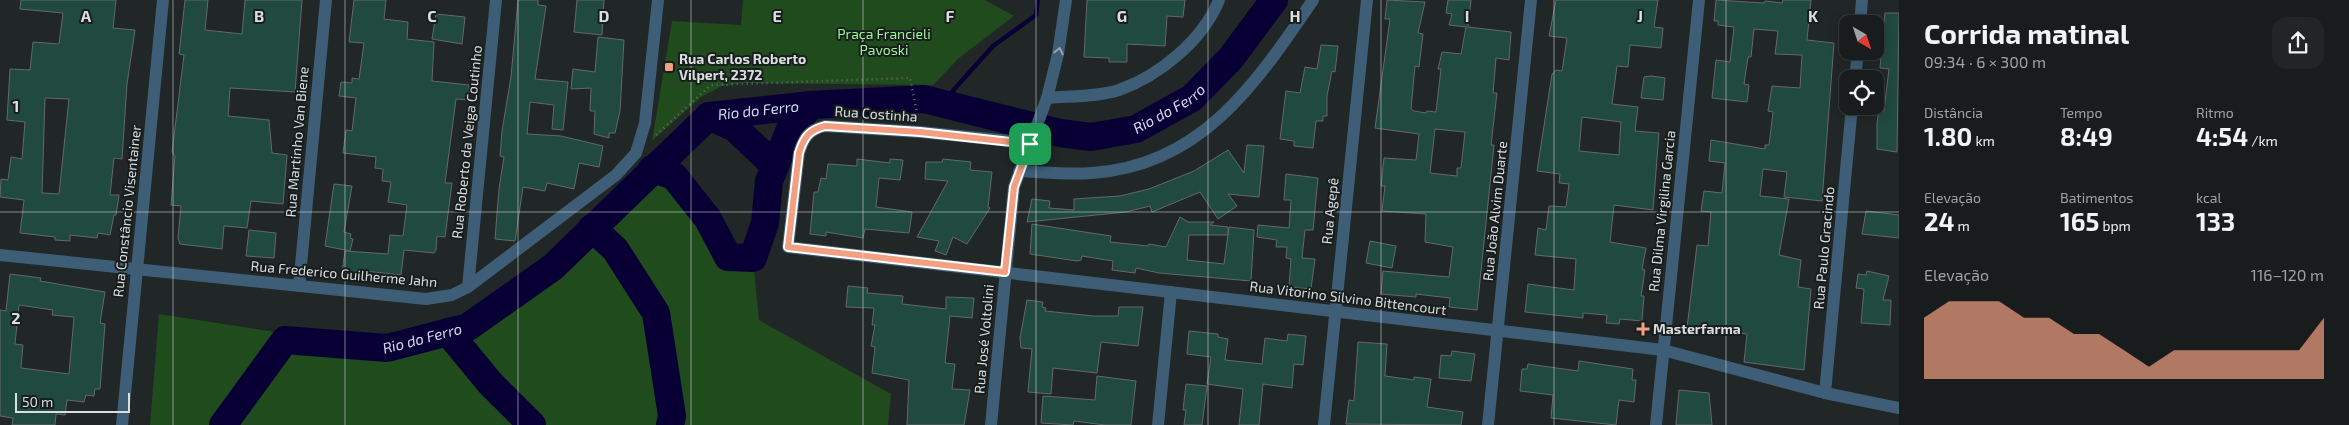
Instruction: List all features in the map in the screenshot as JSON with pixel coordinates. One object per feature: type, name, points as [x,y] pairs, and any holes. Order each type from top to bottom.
[{"type":"street","name":"Rua Constâncio Visentainer","points":[[122,425],[163,0]]},
{"type":"street","name":"Rua Martinho Van Biene","points":[[299,286],[326,0]]},
{"type":"street","name":"Rua Roberto da Veiga Coutinho","points":[[468,287],[496,0]]},
{"type":"street","points":[[636,153],[646,124],[658,0]]},
{"type":"street","name":"Rua José Voltolini","points":[[991,425],[1012,204],[1019,171],[1047,98],[1058,54],[1066,0]]},
{"type":"street","points":[[1047,98],[1118,90],[1141,80],[1165,65],[1184,48],[1204,25],[1219,0]]},
{"type":"street","points":[[1019,171],[1092,173],[1142,164],[1167,155],[1206,129],[1240,99],[1270,64],[1313,0]]},
{"type":"street","name":"Rua Agepê","points":[[1324,425],[1367,0]]},
{"type":"street","name":"Rua João Alvim Duarte","points":[[1488,425],[1531,0]]},
{"type":"street","name":"Rua Dilma Virgilina Garcia","points":[[1656,425],[1698,0]]},
{"type":"street","points":[[1861,15],[1862,0]]},
{"type":"street","name":"Rua Paulo Gracindo","points":[[1825,393],[1851,115]]},
{"type":"street","name":"Rua Costinha","points":[[788,247],[799,153],[804,139],[812,129],[825,126],[1031,141]]},
{"type":"street","name":"Rua Frederico Guilherme Jahn","points":[[0,255],[426,299],[452,295],[468,287],[616,175],[636,153]]},
{"type":"street","name":"Rua Vitorino Silvino Bittencourt","points":[[788,247],[1663,350],[1825,393],[1899,408]]},
{"type":"street","points":[[1158,425],[1171,292]]},
{"type":"path","points":[[636,153],[711,85],[910,78],[920,132]]},
{"type":"green space","name":"Praça Francieli Pavoski","points":[[743,0],[985,0],[1014,16],[959,58],[933,85],[745,83],[722,86],[701,97],[652,141],[672,21],[741,25]]},
{"type":"green space","points":[[674,176],[708,219],[728,257],[753,258],[759,320],[891,394],[888,425],[150,425],[159,314],[378,348],[468,327],[553,267],[637,184]]},
{"type":"building","points":[[21,0],[116,0],[113,28],[135,30],[127,84],[122,159],[114,158],[110,195],[119,195],[110,235],[98,233],[97,238],[70,235],[70,241],[55,240],[55,237],[20,233],[24,200],[0,197],[1,179],[8,180],[11,157],[22,159],[25,122],[7,120],[10,69],[30,70],[33,42],[59,44],[63,13],[20,9]],"holes":[[[45,98],[69,99],[59,194],[42,193]]]},
{"type":"building","points":[[185,0],[208,0],[205,30],[242,34],[245,0],[302,0],[295,92],[230,88],[228,116],[269,120],[272,153],[287,155],[283,204],[251,201],[247,228],[224,226],[222,249],[180,244],[178,238],[181,206],[171,205],[175,156],[172,152],[184,55],[179,54]]},
{"type":"building","points":[[354,0],[386,0],[384,19],[408,22],[407,39],[434,42],[432,81],[469,85],[468,100],[456,99],[445,183],[452,183],[445,237],[437,236],[434,253],[404,250],[401,275],[356,270],[356,274],[342,272],[345,251],[388,254],[390,235],[403,236],[407,205],[388,202],[391,182],[382,181],[383,169],[375,168],[376,157],[343,153],[346,130],[352,131],[356,98],[339,96],[341,82],[352,83],[352,78],[359,79],[364,43],[349,42]]},
{"type":"building","points":[[518,0],[538,0],[538,5],[546,6],[535,79],[568,82],[563,130],[552,129],[554,105],[530,102],[527,134],[561,136],[603,146],[599,167],[579,163],[574,189],[547,183],[545,191],[523,187],[515,241],[495,239],[504,157],[500,156],[502,131],[511,77]]},
{"type":"building","points":[[577,0],[604,0],[602,35],[574,32]]},
{"type":"building","points":[[1087,0],[1185,0],[1183,17],[1167,16],[1165,46],[1127,44],[1127,62],[1109,62],[1109,58],[1084,57]]},
{"type":"building","points":[[1387,0],[1425,2],[1418,33],[1423,34],[1419,67],[1415,66],[1411,109],[1426,113],[1427,111],[1436,112],[1441,69],[1438,69],[1442,52],[1461,54],[1466,27],[1449,25],[1452,14],[1446,13],[1448,0],[1471,0],[1468,27],[1511,32],[1509,60],[1496,58],[1493,93],[1497,93],[1491,145],[1494,145],[1477,310],[1449,307],[1450,298],[1416,294],[1416,297],[1381,294],[1383,271],[1449,277],[1453,247],[1425,242],[1426,214],[1382,211],[1385,186],[1381,186],[1384,158],[1416,160],[1419,134],[1375,128],[1390,19],[1385,19]],"holes":[[[1435,129],[1465,132],[1461,168],[1457,168],[1457,176],[1430,173]]]},
{"type":"building","points":[[1556,0],[1658,0],[1654,27],[1663,28],[1661,48],[1630,45],[1628,67],[1617,66],[1612,104],[1638,107],[1635,131],[1659,133],[1653,210],[1614,205],[1610,242],[1646,248],[1642,269],[1645,270],[1641,296],[1644,296],[1642,321],[1620,319],[1619,324],[1606,323],[1607,315],[1583,313],[1583,318],[1525,312],[1528,284],[1574,290],[1576,259],[1535,255],[1538,228],[1546,230],[1549,206],[1566,207],[1569,184],[1559,183],[1560,174],[1537,171],[1552,74],[1556,70],[1562,71],[1567,38],[1549,36]],"holes":[[[1582,117],[1621,122],[1619,155],[1579,151]]]},
{"type":"building","points":[[1716,0],[1782,3],[1783,0],[1811,0],[1807,40],[1834,43],[1822,201],[1784,197],[1787,172],[1763,169],[1760,196],[1789,199],[1779,255],[1801,260],[1798,287],[1811,289],[1804,370],[1744,362],[1747,334],[1687,328],[1697,245],[1708,246],[1711,212],[1701,211],[1704,191],[1722,193],[1725,163],[1709,161],[1711,140],[1765,149],[1765,145],[1769,145],[1773,112],[1768,111],[1772,86],[1800,88],[1802,55],[1775,54],[1778,31],[1754,29],[1751,57],[1748,57],[1744,84],[1749,85],[1747,102],[1712,98],[1716,60],[1730,62],[1734,27],[1718,25],[1718,21],[1714,21]]},
{"type":"building","points":[[1885,13],[1899,13],[1897,152],[1877,149],[1877,123],[1878,115],[1884,115],[1889,69],[1880,68],[1881,60],[1884,60]]},
{"type":"building","points":[[436,14],[465,17],[462,44],[432,39]]},
{"type":"building","points":[[598,37],[624,40],[620,111],[615,133],[609,133],[609,138],[594,134],[595,111],[590,111],[591,88],[571,89],[573,69],[595,72]]},
{"type":"building","points":[[1321,45],[1338,46],[1335,72],[1332,71],[1327,96],[1327,116],[1323,116],[1323,121],[1316,121],[1313,148],[1294,146],[1294,141],[1280,139],[1286,91],[1300,93],[1305,67],[1317,69]]},
{"type":"building","points":[[1644,77],[1665,78],[1663,100],[1641,98]]},
{"type":"building","points":[[1247,145],[1264,146],[1259,197],[1228,194],[1237,206],[1218,219],[1200,192],[1152,212],[1150,206],[1126,212],[1027,222],[1032,199],[1050,201],[1049,208],[1074,210],[1074,199],[1120,196],[1149,189],[1194,171],[1228,150],[1244,173]]},
{"type":"building","points":[[857,159],[890,163],[890,159],[903,160],[900,180],[879,178],[876,207],[912,212],[909,233],[865,229],[863,238],[826,232],[826,236],[810,234],[814,192],[818,192],[821,178],[826,179],[828,164],[857,166]]},
{"type":"building","points":[[943,159],[971,162],[970,170],[992,172],[988,207],[990,208],[967,244],[953,237],[946,255],[935,251],[939,241],[917,237],[948,181],[925,179],[926,162],[942,162]]},
{"type":"building","points":[[1286,174],[1318,178],[1313,230],[1305,230],[1302,258],[1315,259],[1311,289],[1289,287],[1291,259],[1286,258],[1287,247],[1276,247],[1277,240],[1257,237],[1258,225],[1289,228],[1291,200],[1284,200]]},
{"type":"building","points":[[334,184],[352,186],[344,232],[351,234],[350,238],[353,239],[350,251],[325,246]]},
{"type":"building","points":[[1866,211],[1899,215],[1899,238],[1862,234]]},
{"type":"building","points":[[1180,217],[1188,222],[1214,222],[1210,225],[1228,227],[1228,234],[1229,227],[1254,230],[1251,281],[1159,273],[1136,268],[1135,273],[1112,270],[1113,261],[1082,256],[1081,260],[1077,261],[1030,254],[1032,224],[1111,236],[1110,242],[1166,247]],"holes":[[[1189,235],[1228,235],[1224,264],[1187,260]]]},
{"type":"building","points":[[249,230],[276,233],[274,258],[246,256]]},
{"type":"building","points":[[1370,241],[1396,246],[1392,268],[1366,263]]},
{"type":"building","points":[[1867,271],[1889,276],[1883,300],[1891,300],[1890,325],[1861,323],[1864,289],[1856,288],[1858,274],[1866,275]]},
{"type":"building","points":[[10,274],[41,278],[40,281],[105,292],[100,323],[105,324],[100,389],[95,389],[94,396],[86,395],[84,402],[67,400],[65,415],[56,414],[55,425],[12,425],[13,418],[0,416],[0,310],[6,311]],"holes":[[[19,305],[53,310],[52,315],[74,317],[69,374],[21,368],[23,345],[15,344]]]},
{"type":"building","points":[[848,286],[868,288],[867,293],[903,296],[902,304],[946,309],[946,297],[974,298],[972,318],[950,316],[945,363],[955,364],[952,389],[970,390],[964,425],[907,425],[909,380],[872,373],[875,347],[871,346],[875,325],[872,325],[874,308],[846,307]]},
{"type":"building","points":[[1027,300],[1043,302],[1042,307],[1046,308],[1045,311],[1093,316],[1118,316],[1119,307],[1143,307],[1138,346],[1101,342],[1097,373],[1053,368],[1051,394],[1028,392],[1032,349],[1021,348],[1020,338]]},
{"type":"building","points":[[1189,331],[1218,334],[1218,337],[1228,339],[1225,360],[1262,364],[1265,338],[1287,341],[1288,334],[1306,336],[1303,365],[1294,364],[1292,388],[1263,384],[1259,425],[1239,425],[1243,389],[1207,384],[1211,357],[1187,354]]},
{"type":"building","points":[[1358,342],[1387,344],[1385,376],[1414,380],[1414,377],[1431,379],[1427,407],[1463,412],[1461,425],[1346,424],[1349,400],[1354,401]]},
{"type":"building","points":[[1452,351],[1475,354],[1471,381],[1439,378],[1441,355],[1451,356]]},
{"type":"building","points":[[1579,361],[1633,369],[1632,380],[1636,380],[1634,402],[1619,400],[1616,425],[1551,418],[1553,395],[1520,391],[1522,369],[1527,369],[1528,364],[1578,371]]},
{"type":"building","points":[[1097,376],[1136,381],[1131,425],[1105,425],[1074,421],[1073,425],[1041,423],[1043,396],[1095,400]]},
{"type":"building","points":[[1186,384],[1207,386],[1202,425],[1184,425],[1186,410],[1183,410]]},
{"type":"building","points":[[1679,390],[1709,393],[1712,425],[1676,425]]},
{"type":"waterway","points":[[941,104],[993,46],[1036,15],[1038,0]]},
{"type":"waterway","name":"Rio do Ferro","points":[[223,425],[285,340],[387,348],[468,327],[553,267],[709,116],[811,105],[924,99],[1060,133],[1091,137],[1136,129],[1192,98],[1231,58],[1274,0]]},
{"type":"waterway","points":[[652,169],[674,176],[708,219],[728,257],[753,258],[765,223],[769,181],[790,129],[811,105]]},
{"type":"waterway","points":[[709,116],[735,128],[775,166]]},
{"type":"waterway","points":[[592,228],[615,249],[656,313],[672,416],[670,425]]},
{"type":"waterway","points":[[448,332],[490,383],[532,425]]},
{"type":"place","name":"Rua Carlos Roberto Vilpert, 2372","points":[[669,67]]},
{"type":"place","name":"Masterfarma","points":[[1643,329]]},
{"type":"route","points":[[825,126],[920,132],[1030,144],[1014,187],[1005,272],[788,247],[799,153],[804,139],[812,129],[825,126]]}]
